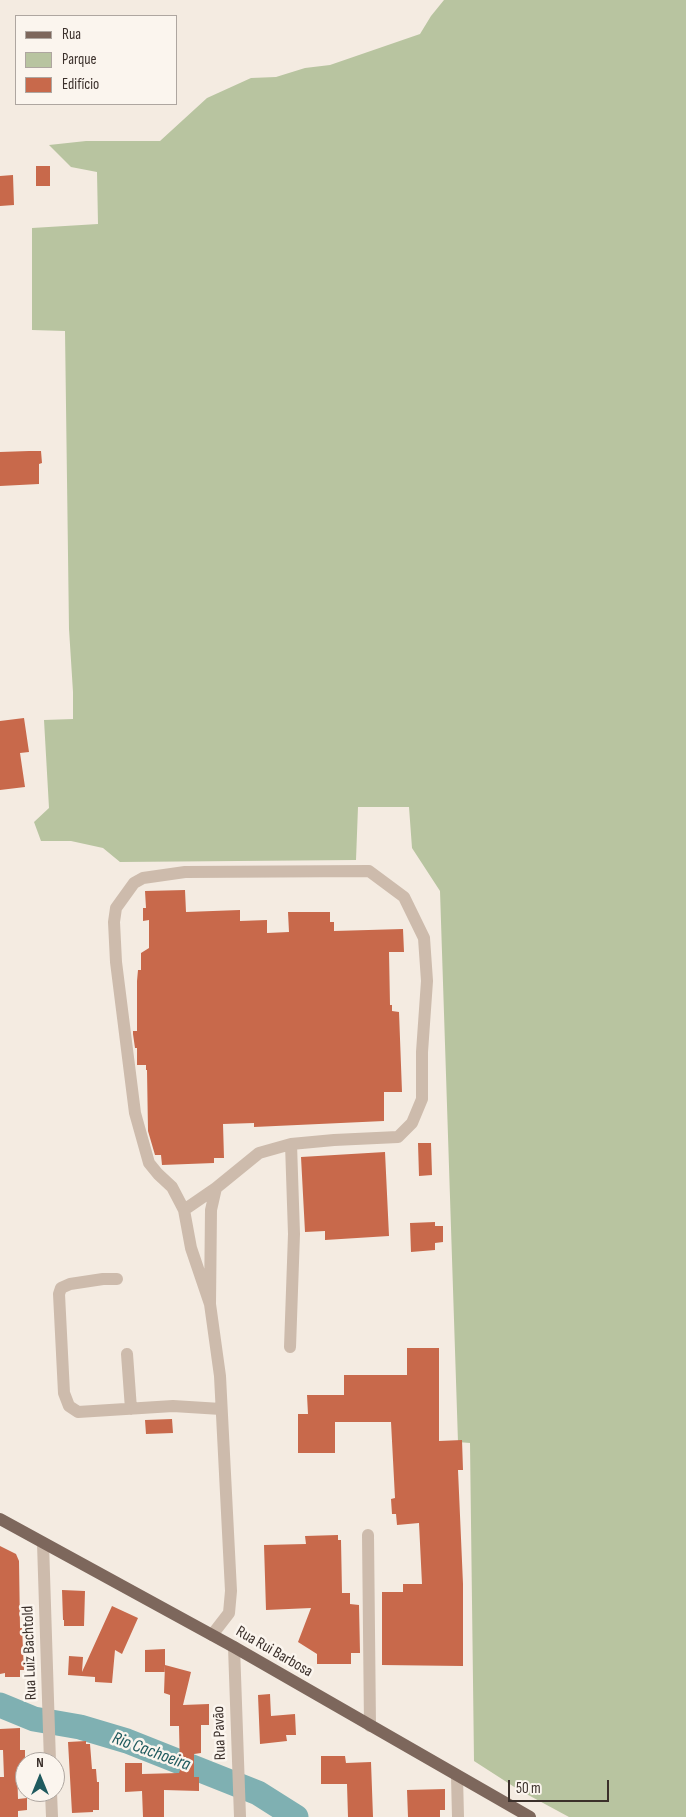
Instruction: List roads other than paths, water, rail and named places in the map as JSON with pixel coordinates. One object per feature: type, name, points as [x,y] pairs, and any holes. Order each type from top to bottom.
[{"type":"main road","name":"Rua Rui Barbosa","points":[[0,1519],[234,1647],[530,1817]]},
{"type":"street","points":[[184,1210],[216,1188],[259,1153],[291,1144],[398,1137],[412,1123],[422,1100],[422,1052],[427,982],[424,938],[404,898],[369,871],[185,872],[143,878],[134,883],[116,908],[114,922],[116,962],[135,1113],[150,1162],[158,1174],[172,1187],[184,1210],[192,1248],[210,1304]]},
{"type":"street","points":[[290,1347],[294,1234],[291,1144]]},
{"type":"street","points":[[212,1635],[229,1613],[232,1591],[220,1376],[210,1304],[211,1210],[216,1188]]},
{"type":"street","points":[[117,1278],[103,1278],[61,1288],[59,1304],[64,1393],[69,1406],[78,1412],[173,1406],[221,1409]]},
{"type":"street","points":[[127,1354],[131,1409]]},
{"type":"street","points":[[368,1535],[370,1726]]},
{"type":"street","name":"Rua Luiz Bachtold","points":[[43,1543],[50,1752]]},
{"type":"street","name":"Rua Pavão","points":[[234,1647],[240,1817]]},
{"type":"street","points":[[457,1776],[458,1817]]},
{"type":"street","points":[[51,1802],[52,1817]]},
{"type":"waterway","name":"Rio Cachoeira","points":[[0,1705],[34,1719],[80,1727],[127,1741],[258,1793],[296,1817]]}]
